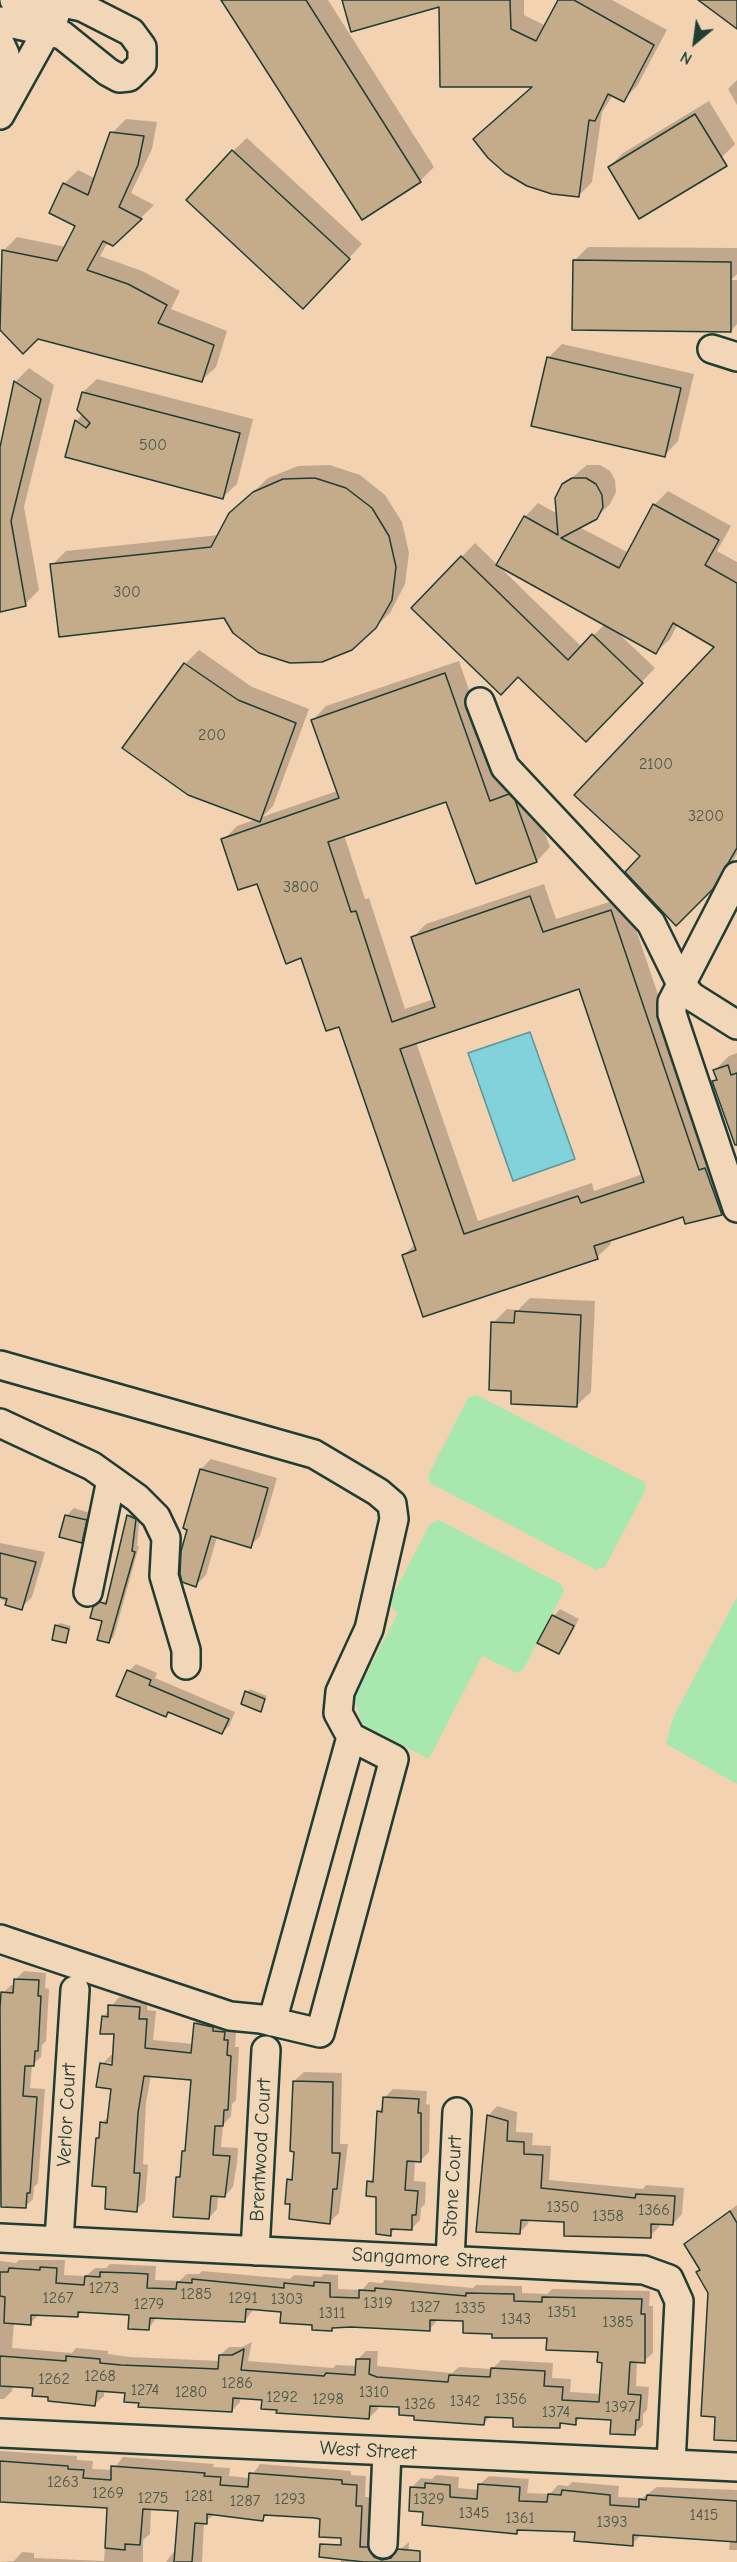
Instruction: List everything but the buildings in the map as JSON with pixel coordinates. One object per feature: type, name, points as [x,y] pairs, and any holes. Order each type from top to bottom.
[{"type":"street","points":[[0,21],[62,35],[108,72],[119,78],[129,77],[137,71],[144,54],[139,40],[131,32],[65,1],[34,4],[14,0]]},
{"type":"street","points":[[6,103],[45,30],[65,1]]},
{"type":"street","points":[[0,43],[5,54],[6,103]]},
{"type":"street","points":[[480,702],[505,767],[651,922],[680,982],[691,996],[737,1025]]},
{"type":"street","points":[[737,876],[680,982],[672,1002],[672,1014],[737,1208]]},
{"type":"street","points":[[0,1365],[142,1397],[314,1454],[378,1492],[392,1504],[394,1519],[369,1629],[340,1692],[338,1713],[351,1737],[394,1759],[320,2033],[272,2022],[230,2016],[0,1939]]},
{"type":"street","points":[[0,1423],[92,1466],[137,1498],[156,1517],[166,1538],[164,1576],[186,1650],[186,1665]]},
{"type":"street","points":[[88,1592],[111,1480]]},
{"type":"street","points":[[272,2022],[351,1737]]},
{"type":"street","name":"Verlor Court","points":[[59,2240],[75,1990]]},
{"type":"street","name":"Brentwood Court","points":[[255,2251],[266,2050]]},
{"type":"street","name":"Stone Court","points":[[450,2260],[457,2112]]},
{"type":"street","name":"Sangamore Street","points":[[0,2238],[644,2270],[669,2279],[679,2301],[671,2464]]},
{"type":"street","name":"West Street","points":[[0,2433],[737,2467]]},
{"type":"street","points":[[382,2544],[387,2452]]},
{"type":"green space","points":[[477,1395],[644,1482],[646,1489],[605,1567],[596,1570],[430,1483],[428,1476],[468,1398]]},
{"type":"green space","points":[[439,1520],[561,1584],[564,1591],[523,1670],[517,1673],[482,1656],[429,1759],[362,1724],[354,1698],[398,1613],[393,1609],[390,1601],[430,1524]]},
{"type":"green space","points":[[737,1597],[737,1784],[666,1744],[673,1718]]},
{"type":"water","points":[[530,1032],[575,1159],[513,1181],[468,1053]]}]
